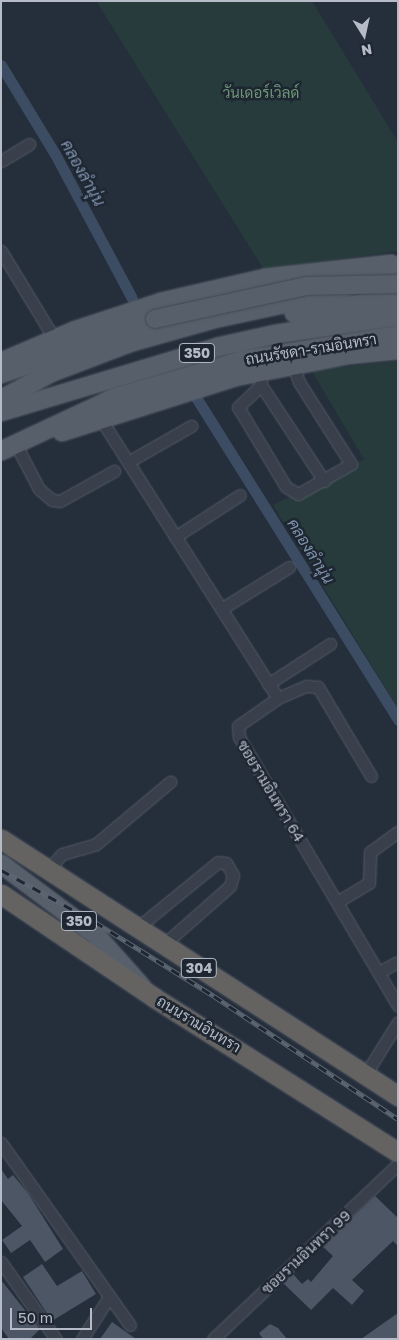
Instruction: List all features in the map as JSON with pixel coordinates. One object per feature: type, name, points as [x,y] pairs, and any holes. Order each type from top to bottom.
[{"type":"highway","name":"304","points":[[1,839],[398,1096]]},
{"type":"highway","name":"ถนนรามอินทรา","points":[[1,894],[145,992],[398,1152]]},
{"type":"main road","points":[[1,362],[54,338],[129,312],[227,286],[306,272],[398,263]]},
{"type":"main road","points":[[3,403],[53,372],[132,342],[336,292],[398,268]]},
{"type":"main road","points":[[1,374],[155,319],[306,286],[398,284]]},
{"type":"main road","name":"350","points":[[3,403],[142,350],[241,323],[398,299]]},
{"type":"main road","name":"ถนนรัชดา-รามอินทรา","points":[[3,403],[234,343],[398,316]]},
{"type":"main road","name":"ถนนรัชดา-รามอินทรา","points":[[9,448],[114,398],[244,360],[398,335]]},
{"type":"main road","points":[[34,437],[102,421],[176,394],[260,379],[293,365],[398,350]]},
{"type":"main road","name":"350","points":[[1,864],[95,934],[145,992]]},
{"type":"street","points":[[1,160],[29,144]]},
{"type":"street","points":[[1,251],[54,338]]},
{"type":"street","points":[[293,365],[299,382],[351,462],[324,481],[298,494],[286,487],[238,407],[260,379],[324,481]]},
{"type":"street","points":[[102,421],[278,698]]},
{"type":"street","points":[[128,462],[191,426]]},
{"type":"street","points":[[9,448],[40,489],[52,500],[60,501],[114,471]]},
{"type":"street","points":[[175,537],[240,495]]},
{"type":"street","points":[[221,610],[289,567]]},
{"type":"street","points":[[268,684],[330,644]]},
{"type":"street","name":"ซอยรามอินทรา 64","points":[[370,776],[318,687],[306,686],[278,698],[240,721],[237,732],[398,1006]]},
{"type":"street","points":[[48,870],[62,854],[96,844],[170,782]]},
{"type":"street","points":[[337,902],[368,883],[370,852],[398,832]]},
{"type":"street","points":[[137,928],[218,862],[226,863],[233,876],[230,886],[164,945]]},
{"type":"street","points":[[379,972],[398,962]]},
{"type":"street","points":[[365,1074],[398,1022]]},
{"type":"street","points":[[1,1143],[130,1325]]},
{"type":"street","name":"ซอยรามอินทรา 99","points":[[213,1339],[398,1164]]},
{"type":"street","points":[[1,1262],[56,1339]]},
{"type":"street","points":[[82,1339],[109,1296]]},
{"type":"green space","name":"วันเดอร์เวิลด์","points":[[96,1],[312,1],[398,142],[398,251],[264,270]]},
{"type":"green space","points":[[398,361],[398,708],[273,505],[364,459],[311,370]]},
{"type":"building","points":[[1,1169],[8,1179],[13,1175],[28,1193],[63,1249],[45,1262],[30,1240],[11,1253],[2,1240],[22,1226],[1,1200]]},
{"type":"building","points":[[375,1196],[398,1218],[398,1246],[393,1241],[352,1280],[364,1291],[352,1305],[333,1288],[311,1310],[283,1283],[293,1274],[302,1284],[308,1279],[311,1282],[333,1256],[322,1246]]},
{"type":"building","points":[[42,1264],[57,1286],[82,1271],[96,1294],[52,1321],[23,1277]]},
{"type":"building","points":[[1,1280],[40,1329],[30,1339],[9,1339],[1,1328]]},
{"type":"building","points":[[398,1313],[398,1339],[361,1339]]},
{"type":"building","points":[[112,1322],[136,1339],[100,1339]]},
{"type":"building","points":[[270,1324],[278,1328],[287,1339],[263,1339],[259,1333]]},
{"type":"waterway","name":"คลองลำนุ่น","points":[[1,65],[55,154],[132,298]]},
{"type":"waterway","name":"คลองลำนุ่น","points":[[197,399],[398,720]]},
{"type":"railway","points":[[1,870],[95,922],[214,996],[398,1119]]}]
